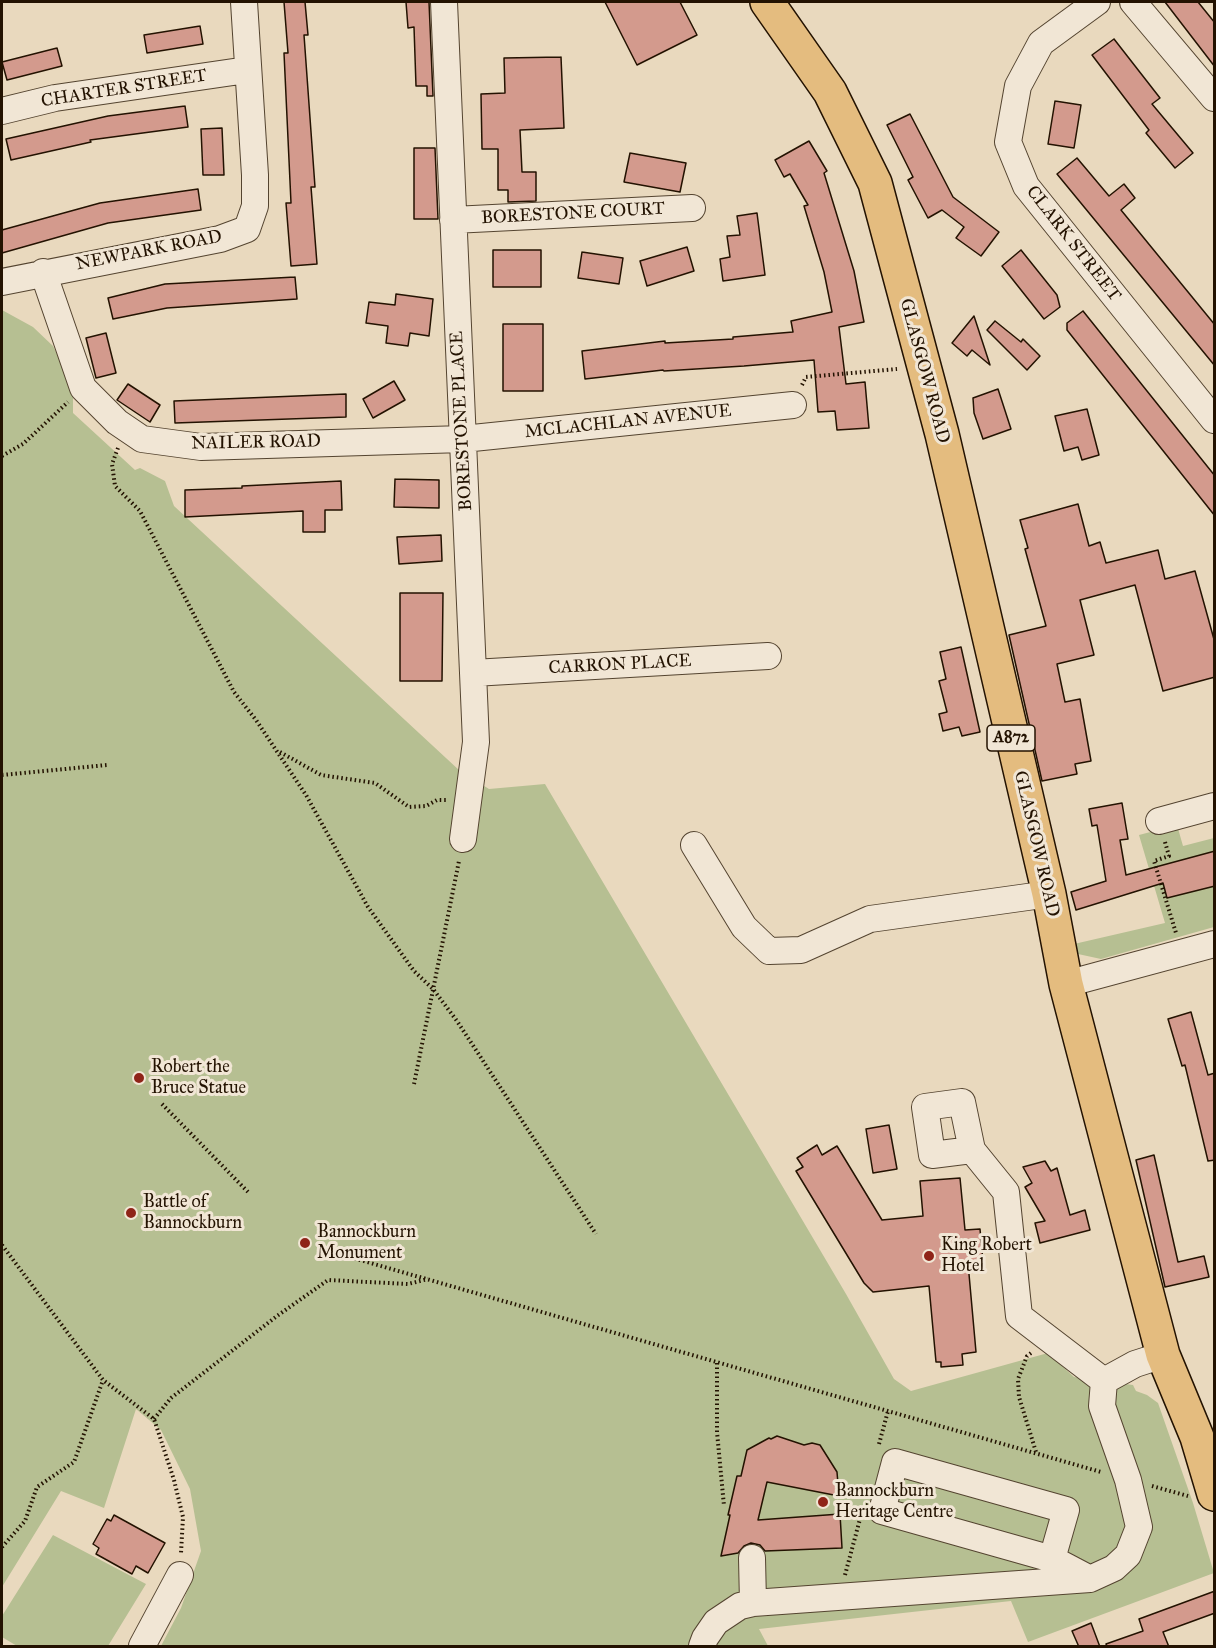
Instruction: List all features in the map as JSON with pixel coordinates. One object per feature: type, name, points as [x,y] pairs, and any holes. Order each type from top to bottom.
[{"type":"main road","name":"GLASGOW ROAD","points":[[767,2],[830,92],[875,183],[942,434],[1049,894],[1066,984],[1163,1355],[1206,1434],[1204,1498]]},
{"type":"street","name":"NEWPARK ROAD","points":[[2,282],[43,272],[220,239],[247,229],[255,206],[255,175],[244,2]]},
{"type":"street","name":"BORESTONE PLACE","points":[[444,2],[476,742],[463,839]]},
{"type":"street","name":"CLARK STREET","points":[[1097,2],[1041,43],[1018,86],[1008,142],[1026,186],[1215,420]]},
{"type":"street","points":[[1133,2],[1215,98]]},
{"type":"street","name":"CHARTER STREET","points":[[2,111],[55,98],[247,70]]},
{"type":"street","name":"BORESTONE COURT","points":[[453,220],[692,208]]},
{"type":"street","name":"NAILER ROAD","points":[[43,272],[83,388],[117,422],[142,438],[201,447],[463,438]]},
{"type":"street","name":"MCLACHLAN AVENUE","points":[[463,438],[793,405]]},
{"type":"street","name":"CARRON PLACE","points":[[473,673],[768,656]]},
{"type":"street","points":[[1159,821],[1215,806]]},
{"type":"street","points":[[694,845],[744,927],[769,951],[801,950],[870,919],[1049,894]]},
{"type":"street","points":[[1066,984],[1215,944]]},
{"type":"street","points":[[972,1149],[1006,1192],[1019,1316],[1104,1381]]},
{"type":"street","points":[[1104,1381],[1135,1364],[1163,1355]]},
{"type":"street","points":[[702,1647],[716,1622],[740,1606],[753,1602],[1090,1579],[1114,1568],[1128,1555],[1139,1527],[1128,1480],[1102,1406],[1104,1381]]},
{"type":"street","points":[[1052,1559],[1066,1510],[895,1462],[882,1511],[1052,1559],[1090,1579]]},
{"type":"street","points":[[752,1558],[753,1602]]},
{"type":"street","points":[[142,1647],[180,1575]]},
{"type":"path","points":[[793,405],[806,377],[923,366]]},
{"type":"path","points":[[2,456],[23,444],[83,388]]},
{"type":"path","points":[[126,427],[112,464],[115,486],[140,511],[234,692],[306,795],[368,907],[414,971],[433,989],[457,1021],[596,1234]]},
{"type":"path","points":[[277,751],[321,775],[375,783],[409,807],[426,806],[437,801],[468,802]]},
{"type":"path","points":[[2,775],[107,765]]},
{"type":"path","points":[[1159,821],[1169,856],[1154,861],[1182,952]]},
{"type":"path","points":[[414,1084],[463,839]]},
{"type":"path","points":[[162,1104],[248,1192]]},
{"type":"path","points":[[2,1245],[104,1380],[154,1419],[174,1480],[183,1517],[180,1575]]},
{"type":"path","points":[[346,1256],[1128,1480],[1204,1498]]},
{"type":"path","points":[[154,1419],[171,1398],[277,1316],[328,1280],[408,1284],[429,1279]]},
{"type":"path","points":[[1035,1452],[1019,1397],[1018,1379],[1027,1356],[1047,1339]]},
{"type":"path","points":[[717,1363],[717,1432],[724,1506]]},
{"type":"path","points":[[2,1547],[25,1521],[37,1487],[74,1462],[104,1380]]},
{"type":"green space","points":[[2,310],[33,327],[53,346],[66,372],[73,394],[73,413],[135,470],[140,468],[165,481],[174,506],[460,771],[489,789],[545,784],[894,1379],[911,1391],[1048,1353],[1074,1377],[1133,1385],[1136,1391],[1158,1403],[1193,1503],[1214,1573],[1028,1642],[1011,1601],[759,1629],[768,1646],[161,1646],[181,1608],[201,1551],[190,1489],[161,1430],[136,1409],[104,1508],[61,1491],[2,1587]]},
{"type":"green space","points":[[1177,825],[1183,846],[1214,838],[1214,927],[1101,959],[1078,954],[1074,944],[1165,923],[1139,835]]},
{"type":"green space","points":[[53,1535],[146,1584],[108,1646],[17,1646],[2,1637],[2,1616]]},
{"type":"building","points":[[284,2],[305,2],[308,35],[304,35],[315,187],[311,187],[317,264],[291,266],[286,203],[291,203],[284,53],[288,53]]},
{"type":"building","points":[[406,2],[429,2],[433,96],[427,96],[427,86],[416,86],[414,27],[408,28]]},
{"type":"building","points":[[605,2],[680,2],[697,35],[637,65]]},
{"type":"building","points":[[1165,2],[1198,2],[1215,23],[1215,67]]},
{"type":"building","points":[[200,26],[203,44],[147,53],[144,35]]},
{"type":"building","points":[[1114,39],[1160,98],[1152,104],[1193,153],[1175,168],[1146,133],[1149,130],[1092,55]]},
{"type":"building","points":[[57,48],[62,66],[7,80],[2,62]]},
{"type":"building","points":[[561,57],[564,128],[520,130],[522,172],[536,172],[536,201],[508,202],[508,190],[498,190],[498,149],[482,149],[481,94],[505,93],[504,58]]},
{"type":"building","points":[[1055,101],[1081,105],[1074,148],[1048,144]]},
{"type":"building","points":[[185,106],[188,127],[90,140],[91,142],[11,160],[6,139],[108,116]]},
{"type":"building","points":[[910,114],[953,197],[999,232],[981,256],[956,238],[964,227],[942,210],[928,218],[908,180],[913,177],[887,125]]},
{"type":"building","points":[[222,128],[224,175],[203,175],[201,129]]},
{"type":"building","points":[[809,141],[827,171],[824,173],[854,271],[864,322],[839,327],[846,384],[865,382],[869,428],[837,430],[835,411],[818,412],[814,360],[663,370],[585,379],[582,351],[665,341],[665,343],[733,339],[733,337],[793,332],[791,321],[832,312],[824,272],[804,206],[808,205],[790,174],[784,177],[775,160]]},
{"type":"building","points":[[414,148],[435,148],[438,219],[414,219]]},
{"type":"building","points":[[630,153],[686,163],[680,192],[624,182]]},
{"type":"building","points":[[1077,158],[1109,196],[1124,184],[1135,198],[1121,210],[1215,325],[1215,366],[1057,174]]},
{"type":"building","points":[[198,189],[201,210],[108,223],[2,253],[2,230],[100,203]]},
{"type":"building","points":[[757,213],[765,275],[723,281],[720,259],[730,257],[727,236],[740,235],[737,216]]},
{"type":"building","points":[[687,247],[694,271],[647,286],[640,261]]},
{"type":"building","points":[[493,250],[541,250],[541,287],[493,287]]},
{"type":"building","points":[[1021,250],[1057,295],[1060,307],[1044,319],[1002,266]]},
{"type":"building","points":[[582,252],[623,258],[619,284],[578,278]]},
{"type":"building","points":[[295,277],[297,299],[167,308],[113,319],[108,298],[165,284]]},
{"type":"building","points":[[396,294],[433,299],[429,336],[410,333],[408,346],[386,343],[388,326],[366,323],[369,302],[395,305]]},
{"type":"building","points":[[1083,311],[1215,476],[1215,516],[1067,330],[1067,323]]},
{"type":"building","points":[[974,316],[990,365],[972,350],[967,356],[952,343]]},
{"type":"building","points":[[995,321],[1021,342],[1023,339],[1040,356],[1027,370],[987,330]]},
{"type":"building","points":[[503,324],[543,324],[543,391],[503,391]]},
{"type":"building","points":[[106,333],[116,373],[96,378],[86,338]]},
{"type":"building","points":[[394,381],[405,400],[373,418],[363,399]]},
{"type":"building","points":[[128,384],[160,405],[150,422],[117,400]]},
{"type":"building","points":[[998,389],[1011,429],[983,439],[974,413],[973,398]]},
{"type":"building","points":[[346,394],[346,417],[175,423],[174,401]]},
{"type":"building","points":[[1087,409],[1099,455],[1082,460],[1078,447],[1064,451],[1055,416]]},
{"type":"building","points":[[395,479],[439,480],[439,508],[394,507]]},
{"type":"building","points":[[341,481],[342,510],[325,510],[325,532],[303,532],[303,511],[185,517],[185,490]]},
{"type":"building","points":[[1078,504],[1089,546],[1100,542],[1106,563],[1158,550],[1165,579],[1195,571],[1215,643],[1215,677],[1163,691],[1135,585],[1080,600],[1094,655],[1057,664],[1065,702],[1080,699],[1091,761],[1075,764],[1077,774],[1042,781],[1009,635],[1046,626],[1025,549],[1028,548],[1020,520]]},
{"type":"building","points":[[441,535],[442,561],[399,564],[397,537]]},
{"type":"building","points":[[400,593],[443,593],[442,681],[400,681]]},
{"type":"building","points":[[961,647],[980,732],[962,736],[959,727],[943,731],[939,714],[947,712],[939,681],[946,679],[940,652]]},
{"type":"building","points":[[1122,803],[1128,839],[1120,840],[1126,875],[1215,851],[1215,886],[1167,898],[1163,883],[1076,910],[1071,892],[1106,881],[1097,825],[1092,826],[1089,809]]},
{"type":"building","points":[[1191,1012],[1208,1075],[1215,1073],[1215,1160],[1208,1161],[1185,1065],[1182,1066],[1168,1019]]},
{"type":"building","points":[[889,1125],[897,1169],[873,1173],[866,1129]]},
{"type":"building","name":"King Robert Hotel","points":[[817,1145],[822,1155],[837,1146],[882,1220],[923,1216],[920,1181],[960,1178],[965,1230],[980,1229],[983,1262],[968,1263],[976,1352],[962,1354],[963,1365],[941,1367],[941,1362],[936,1362],[929,1286],[873,1292],[864,1283],[796,1171],[803,1167],[797,1158]]},
{"type":"building","points":[[1154,1155],[1178,1262],[1204,1256],[1209,1277],[1165,1287],[1136,1160]]},
{"type":"building","points":[[1045,1161],[1051,1171],[1057,1168],[1070,1215],[1085,1210],[1090,1230],[1040,1243],[1035,1223],[1045,1221],[1025,1187],[1032,1183],[1023,1167]]},
{"type":"building","name":"Bannockburn Heritage Centre","points":[[777,1436],[804,1445],[812,1443],[820,1445],[837,1472],[839,1496],[767,1482],[758,1520],[840,1514],[842,1548],[765,1551],[760,1545],[751,1543],[744,1546],[738,1553],[721,1556],[737,1476],[741,1476],[747,1450]]},
{"type":"building","points":[[114,1515],[165,1543],[148,1573],[136,1566],[132,1574],[96,1554],[99,1548],[93,1544],[107,1519],[111,1521]]},
{"type":"building","points":[[1215,1591],[1215,1613],[1163,1632],[1169,1647],[1107,1647],[1106,1644],[1143,1631],[1139,1619]]},
{"type":"building","points":[[1091,1623],[1100,1647],[1079,1647],[1072,1631]]},
{"type":"place","name":"Robert the Bruce Statue","points":[[139,1078]]},
{"type":"place","name":"Battle of Bannockburn","points":[[131,1213]]},
{"type":"place","name":"Bannockburn Monument","points":[[305,1243]]},
{"type":"place","name":"King Robert Hotel","points":[[929,1256]]},
{"type":"place","name":"Bannockburn Heritage Centre","points":[[823,1502]]}]
